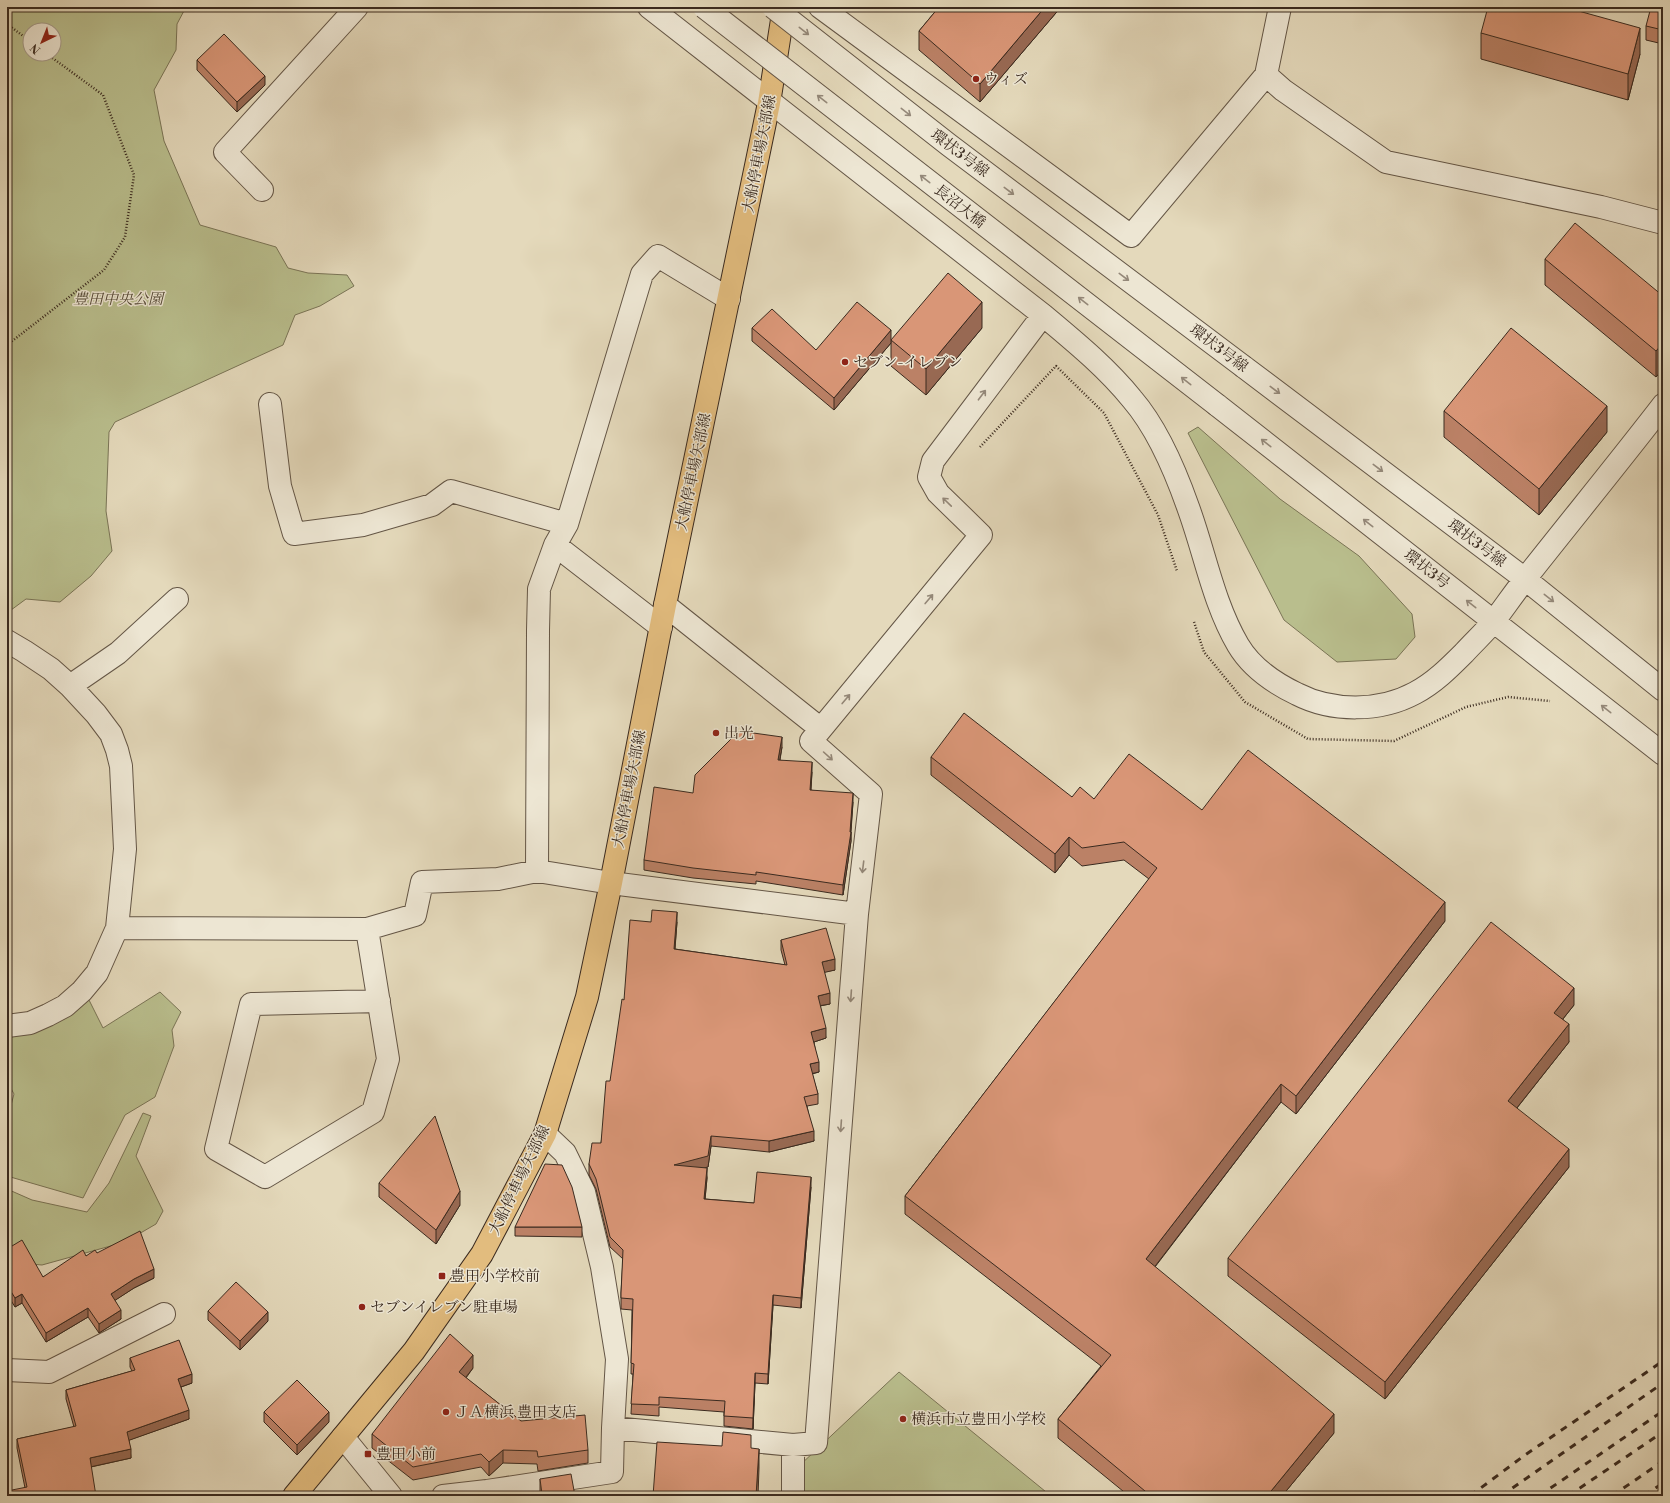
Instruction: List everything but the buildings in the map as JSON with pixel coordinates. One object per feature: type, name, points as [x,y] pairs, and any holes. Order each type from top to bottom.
[{"type":"main road","name":"大船停車場矢部線","points":[[294,1496],[414,1352],[482,1254],[545,1134],[587,996],[611,883],[665,605],[770,102],[784,7]]},
{"type":"street","points":[[262,190],[225,152],[357,7]]},
{"type":"street","points":[[649,7],[1043,315],[1104,368],[1134,401],[1157,437],[1176,474],[1189,509],[1221,611],[1239,647],[1259,670],[1280,686],[1307,700],[1328,705],[1361,708],[1388,703],[1414,694],[1441,676],[1493,621],[1663,405]]},
{"type":"street","name":"長沼大橋","points":[[704,7],[1217,405]]},
{"type":"street","name":"環状3号線","points":[[773,7],[949,145],[1525,579],[1663,690]]},
{"type":"street","points":[[820,7],[1131,236],[1266,75],[1280,7]]},
{"type":"street","points":[[1266,75],[1283,90],[1386,162],[1601,208],[1663,223]]},
{"type":"street","points":[[537,871],[539,589],[555,545],[567,524],[642,274],[658,256],[729,300]]},
{"type":"street","points":[[613,1428],[794,1445],[816,1443],[857,914],[871,794],[811,741],[981,535],[938,493],[929,477],[933,461],[1043,315]]},
{"type":"street","points":[[270,404],[280,486],[294,534],[363,525],[432,505],[451,491],[567,524]]},
{"type":"street","name":"環状3号","points":[[1217,405],[1663,754]]},
{"type":"street","points":[[555,545],[661,627]]},
{"type":"street","points":[[70,686],[118,653],[177,599]]},
{"type":"street","points":[[665,605],[821,729]]},
{"type":"street","points":[[7,641],[51,669],[70,686],[96,714],[111,734],[121,766],[125,849],[117,928],[97,973],[82,991],[64,1006],[30,1024],[7,1026]]},
{"type":"street","points":[[117,928],[366,929],[414,915],[422,882],[498,879],[537,871],[611,883],[857,914]]},
{"type":"street","points":[[366,929],[379,1001],[388,1059],[373,1112],[265,1177],[216,1149],[250,1004],[379,1001]]},
{"type":"street","points":[[443,1496],[487,1491],[612,1472],[617,1359],[602,1267],[584,1192],[565,1153],[545,1134]]},
{"type":"street","points":[[7,1370],[49,1372],[164,1314]]},
{"type":"street","points":[[343,1438],[392,1496]]},
{"type":"street","points":[[793,1496],[794,1445]]},
{"type":"path","points":[[7,24],[22,35]]},
{"type":"path","points":[[7,345],[104,270],[125,237],[134,175],[103,96],[58,62]]},
{"type":"path","points":[[975,452],[1056,366],[1104,413],[1158,515],[1178,573]]},
{"type":"path","points":[[1192,616],[1204,652],[1245,702],[1308,739],[1394,741],[1466,707],[1508,697],[1554,702]]},
{"type":"green space","name":"豊田中央公園","points":[[7,7],[186,7],[177,24],[176,50],[154,90],[164,141],[200,225],[276,247],[288,268],[308,273],[347,275],[354,286],[320,306],[295,315],[283,345],[115,422],[109,432],[106,511],[112,551],[91,576],[60,602],[26,599],[7,613]]},
{"type":"green space","points":[[1198,427],[1280,499],[1359,556],[1412,614],[1415,637],[1396,659],[1337,662],[1284,620],[1188,433]]},
{"type":"green space","points":[[160,992],[181,1012],[172,1030],[174,1046],[155,1097],[125,1115],[83,1198],[7,1176],[7,1120],[14,1094],[7,1081],[7,1035],[19,1034],[89,1000],[103,1028]]},
{"type":"green space","points":[[143,1113],[151,1116],[136,1156],[163,1211],[156,1224],[125,1242],[42,1265],[7,1262],[7,1189],[32,1200],[87,1212],[109,1183]]},
{"type":"green space","name":"横浜市立豊田小学校","points":[[899,1372],[1051,1496],[798,1496],[799,1466]]},
{"type":"railway","points":[[1470,1496],[1525,1455],[1663,1361]]},
{"type":"railway","points":[[1501,1496],[1663,1383]]},
{"type":"railway","points":[[1539,1496],[1663,1411]]},
{"type":"railway","points":[[1568,1496],[1663,1432]]},
{"type":"railway","points":[[1612,1496],[1663,1461]]},
{"type":"railway","points":[[1644,1496],[1663,1483]]},
{"type":"place","name":"ウィズ","points":[[976,79]]},
{"type":"place","name":"セブン-イレブン","points":[[845,362]]},
{"type":"place","name":"出光","points":[[716,733]]},
{"type":"place","name":"豊田小学校前","points":[[442,1276]]},
{"type":"place","name":"セブンイレブン駐車場","points":[[362,1307]]},
{"type":"place","name":"ＪＡ横浜 豊田支店","points":[[446,1412]]},
{"type":"place","name":"横浜市立豊田小学校","points":[[903,1419]]},
{"type":"place","name":"豊田小前","points":[[368,1454]]}]
